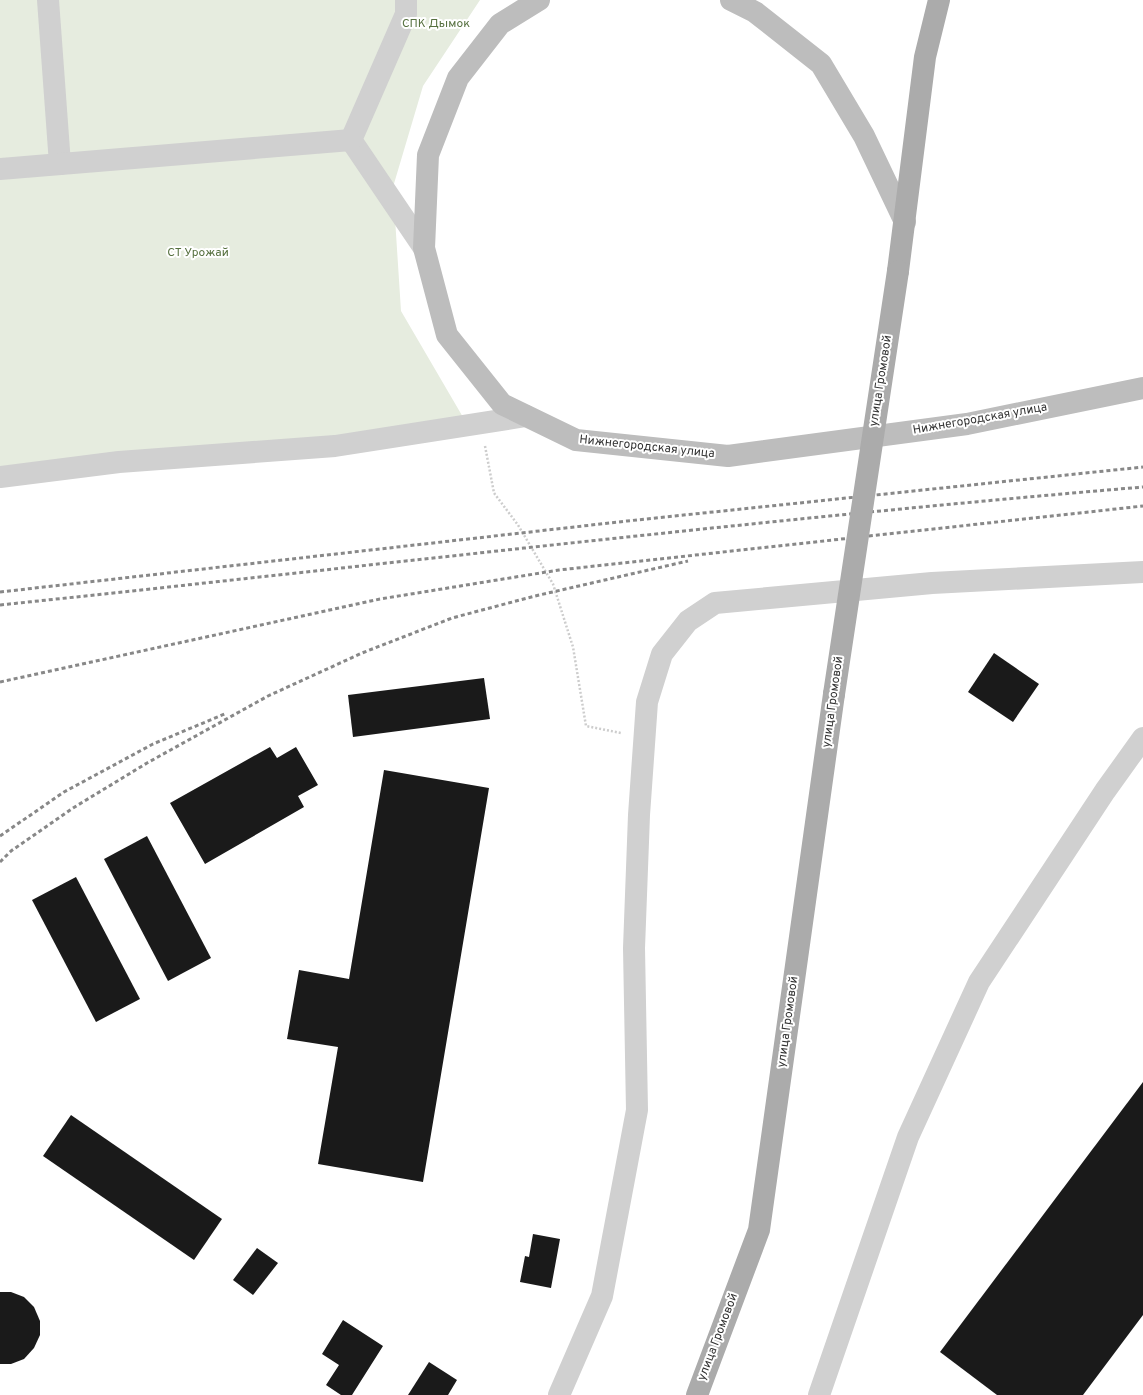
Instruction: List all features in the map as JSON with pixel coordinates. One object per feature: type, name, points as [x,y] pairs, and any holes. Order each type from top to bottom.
[{"type":"main road","name":"Нижнегородская улица","points":[[539,0],[500,24],[458,78],[428,155],[424,248],[447,335],[502,404],[576,440],[728,456],[967,424],[1143,388]]},
{"type":"main road","points":[[731,0],[755,12],[822,64],[864,136],[905,222]]},
{"type":"main road","name":"улица Громовой","points":[[697,1395],[758,1230],[834,694],[898,272],[925,57],[939,0]]},
{"type":"street","points":[[48,0],[60,164]]},
{"type":"street","points":[[351,140],[406,14],[406,0]]},
{"type":"street","points":[[0,169],[351,140]]},
{"type":"street","points":[[351,140],[424,248]]},
{"type":"street","points":[[0,477],[119,462],[335,446],[526,416]]},
{"type":"street","points":[[559,1395],[602,1296],[637,1110],[634,948],[639,815],[647,702],[662,654],[688,621],[715,603],[932,583],[1143,572]]},
{"type":"street","points":[[819,1395],[908,1137],[979,982],[1105,791],[1143,738]]},
{"type":"path","points":[[482,423],[494,493],[518,525],[553,584],[573,647],[586,726],[644,738]]},
{"type":"green space","name":"СТ Урожай","points":[[0,0],[480,0],[423,86],[393,187],[401,311],[467,424],[0,478]]},
{"type":"building","points":[[994,653],[1039,684],[1013,722],[968,692]]},
{"type":"building","points":[[484,678],[490,719],[353,737],[348,695]]},
{"type":"building","points":[[270,747],[277,758],[296,747],[318,785],[298,796],[304,807],[205,864],[170,803]]},
{"type":"building","points":[[384,770],[489,788],[423,1182],[318,1164],[338,1047],[287,1039],[299,970],[349,979]]},
{"type":"building","points":[[147,836],[211,958],[168,981],[104,859]]},
{"type":"building","points":[[76,877],[140,999],[96,1022],[32,900]]},
{"type":"building","points":[[1143,1082],[1143,1315],[1083,1395],[997,1395],[940,1352]]},
{"type":"building","points":[[71,1115],[222,1219],[194,1260],[43,1156]]},
{"type":"building","points":[[533,1234],[560,1239],[551,1288],[520,1282],[525,1256],[529,1257]]},
{"type":"building","points":[[257,1248],[278,1263],[253,1295],[233,1280]]},
{"type":"building","points":[[0,1292],[11,1292],[24,1297],[34,1307],[40,1321],[40,1335],[34,1348],[24,1359],[11,1364],[0,1364]]},
{"type":"building","points":[[343,1320],[383,1346],[352,1395],[341,1395],[326,1385],[339,1365],[322,1354]]},
{"type":"building","points":[[429,1362],[457,1380],[448,1395],[408,1395]]},
{"type":"railway","points":[[0,592],[627,521],[1143,467]]},
{"type":"railway","points":[[0,605],[857,513],[1143,487]]},
{"type":"railway","points":[[0,682],[380,599],[559,570],[1143,506]]},
{"type":"railway","points":[[0,862],[11,851],[73,808],[147,763],[268,696],[362,653],[452,618],[535,596],[688,561]]},
{"type":"railway","points":[[0,836],[64,792],[153,744],[227,713]]},
{"type":"park label","name":"СПК Дымок","points":[[436,24]]}]
